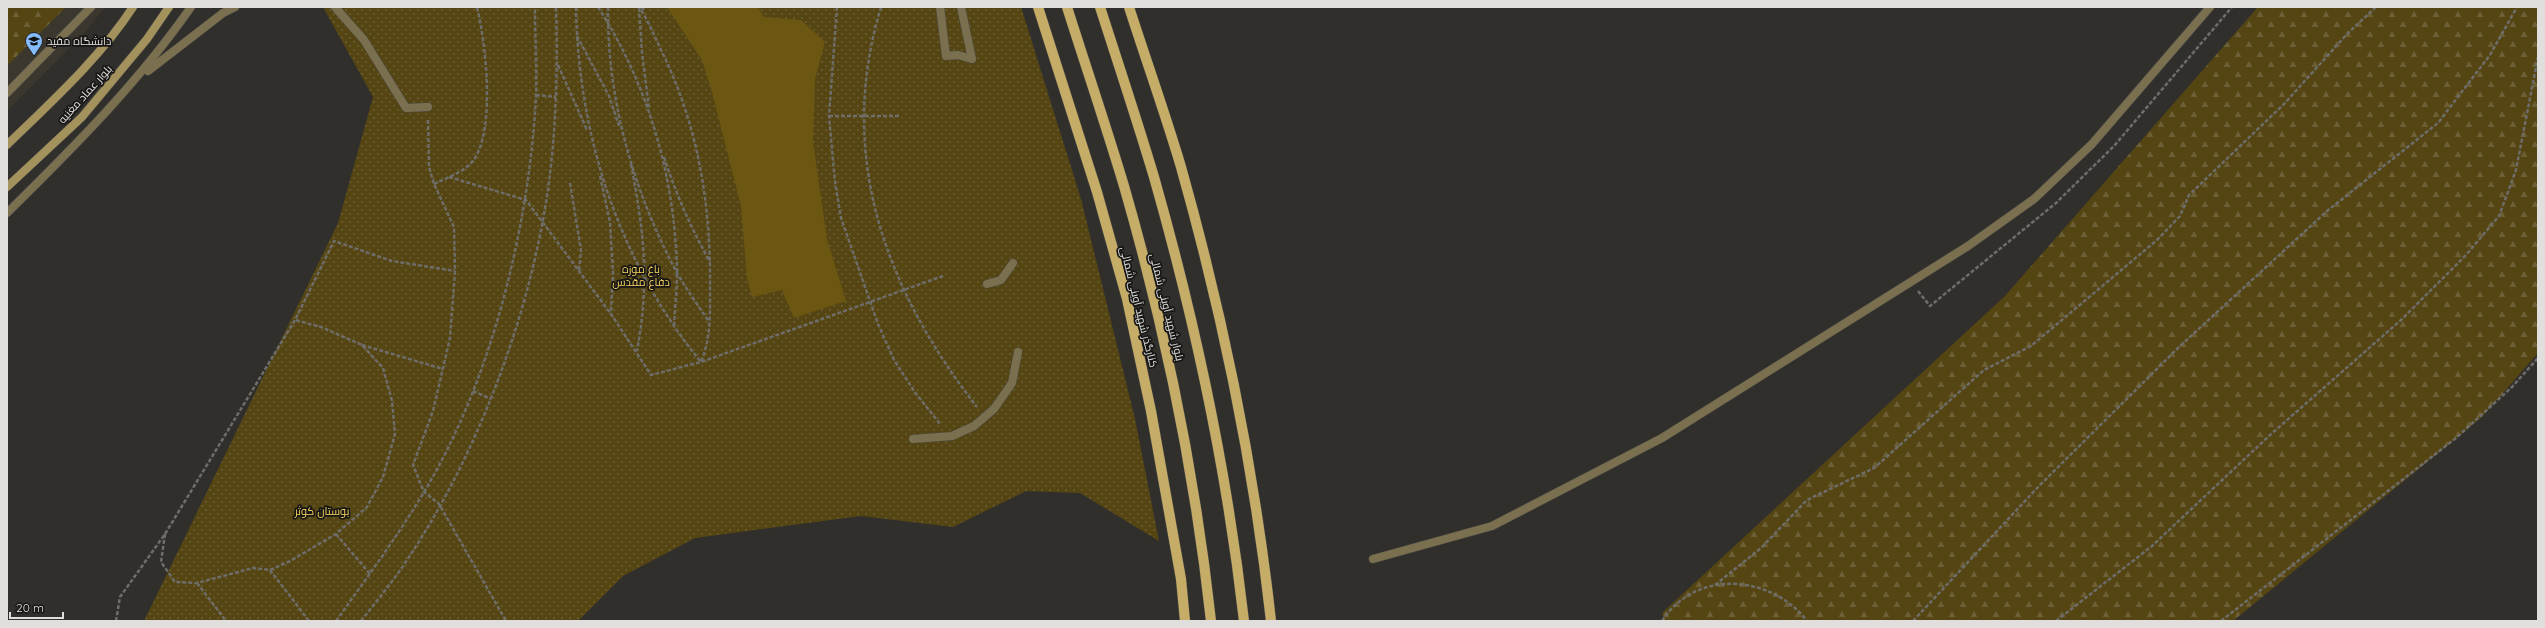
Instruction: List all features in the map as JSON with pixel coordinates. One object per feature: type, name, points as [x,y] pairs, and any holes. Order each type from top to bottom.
[{"type":"main road","name":"بلوار عماد مغنیه","points":[[7,145],[60,94],[124,21],[133,7]]},
{"type":"main road","name":"بلوار عماد مغنیه","points":[[7,187],[82,117],[147,39],[169,7]]},
{"type":"main road","name":"کنارگذر شهید آوینی شمالی","points":[[1038,7],[1097,192],[1127,299],[1151,411],[1181,579],[1185,621]]},
{"type":"main road","name":"بلوار شهید آوینی شمالی","points":[[1067,7],[1123,185],[1152,293],[1178,404],[1206,573],[1212,621]]},
{"type":"main road","name":"بلوار شهید آوینی شمالی","points":[[1100,7],[1154,176],[1183,286],[1208,396],[1238,569],[1244,621]]},
{"type":"main road","points":[[1129,7],[1180,166],[1211,280],[1236,389],[1264,564],[1271,621]]},
{"type":"lane","points":[[7,93],[91,7]]},
{"type":"lane","points":[[7,213],[97,124],[164,46],[191,7]]},
{"type":"lane","points":[[131,84],[223,13],[236,7]]},
{"type":"lane","points":[[335,7],[364,40],[406,108],[428,108]]},
{"type":"lane","points":[[940,7],[946,56],[958,55],[972,59],[961,7]]},
{"type":"lane","points":[[1373,559],[1492,526],[1662,438],[1968,246],[2034,199],[2092,144],[2210,7]]},
{"type":"lane","points":[[987,284],[1001,280],[1013,263]]},
{"type":"lane","points":[[913,439],[952,436],[974,426],[985,417],[994,409],[1012,383],[1018,352]]},
{"type":"path","points":[[434,184],[466,169],[474,159],[483,140],[487,99],[485,59],[476,7]]},
{"type":"path","points":[[336,621],[370,574],[424,492],[472,391],[502,301],[526,200],[536,95],[535,7]]},
{"type":"path","points":[[361,621],[404,565],[466,456],[491,399],[522,310],[542,225],[554,135],[557,63],[556,7]]},
{"type":"path","points":[[576,7],[576,35],[590,135],[610,222],[613,273],[610,314]]},
{"type":"path","points":[[598,7],[608,22],[636,77],[650,112],[676,193],[693,232],[711,262]]},
{"type":"path","points":[[608,7],[612,70],[621,132]]},
{"type":"path","points":[[640,8],[647,7]]},
{"type":"path","points":[[837,7],[829,116],[834,182],[841,218],[871,303],[894,360],[932,415],[952,436]]},
{"type":"path","points":[[881,7],[870,50],[865,81],[868,175],[875,209],[885,244],[903,291],[927,336],[985,417]]},
{"type":"path","points":[[1662,621],[1675,606],[1687,597],[1715,585],[1761,548],[1807,500],[1874,468],[1984,370],[2031,346],[2157,240],[2180,216],[2189,195],[2284,104],[2348,34],[2376,7]]},
{"type":"path","points":[[1913,621],[2039,486],[2178,348],[2327,211],[2438,123],[2490,55],[2517,7]]},
{"type":"path","points":[[640,8],[642,53],[650,112]]},
{"type":"path","points":[[640,8],[671,69],[687,111],[707,208],[711,262],[710,322],[706,349],[701,362]]},
{"type":"path","points":[[576,35],[609,96],[655,228],[677,272],[710,322]]},
{"type":"path","points":[[2056,621],[2152,546],[2270,435],[2401,320],[2466,255],[2499,216],[2516,170],[2538,57]]},
{"type":"path","points":[[557,63],[590,135]]},
{"type":"path","points":[[536,95],[556,97]]},
{"type":"path","points":[[428,108],[429,167],[434,184],[454,227],[455,271],[450,338],[433,411],[413,465],[424,492],[439,504],[506,621]]},
{"type":"path","points":[[829,116],[901,116]]},
{"type":"path","points":[[660,145],[674,222],[677,272],[674,326]]},
{"type":"path","points":[[629,155],[642,223],[646,280],[637,351]]},
{"type":"path","points":[[598,167],[626,238],[646,280],[674,326],[701,362]]},
{"type":"path","points":[[449,177],[526,200],[542,225],[579,272],[637,351],[651,375],[701,362],[871,303],[943,276]]},
{"type":"path","points":[[570,183],[581,250],[579,272]]},
{"type":"path","points":[[116,621],[120,597],[165,534],[295,320],[334,241],[392,261],[455,271]]},
{"type":"path","points":[[295,320],[321,327],[362,345],[443,369]]},
{"type":"path","points":[[165,534],[162,562],[175,582],[197,583],[253,568],[270,570],[336,534],[367,507],[383,477],[395,434],[392,401],[383,368],[362,345]]},
{"type":"path","points":[[2221,621],[2456,438],[2512,387],[2538,358]]},
{"type":"path","points":[[472,391],[491,399]]},
{"type":"path","points":[[336,534],[370,574]]},
{"type":"path","points":[[270,570],[309,621]]},
{"type":"path","points":[[197,583],[226,621]]},
{"type":"path","points":[[1715,585],[1731,583],[1761,587],[1788,602],[1807,621]]},
{"type":"shaded area","name":"دانشگاه مفید","points":[[7,7],[105,7],[87,30],[7,111]]},
{"type":"green space","points":[[7,7],[66,7],[7,66]]},
{"type":"green space","name":"باغ موزه دفاع مقدس","points":[[323,7],[1021,7],[1081,199],[1135,419],[1159,541],[1080,493],[1026,491],[953,527],[861,516],[695,538],[623,576],[578,621],[144,621],[338,223],[373,97]]},
{"type":"green space","points":[[2258,7],[2538,7],[2538,353],[2482,417],[2233,621],[1665,621],[1662,613],[2005,296]]},
{"type":"building","points":[[667,7],[758,7],[764,17],[801,20],[825,42],[815,79],[813,142],[827,239],[846,301],[794,318],[782,290],[752,297],[747,278],[741,206],[712,92],[702,60]]},
{"type":"place","name":"دانشگاه مفید","points":[[34,56]]},
{"type":"park label","name":"بوستان کوثر","points":[[322,511]]}]
